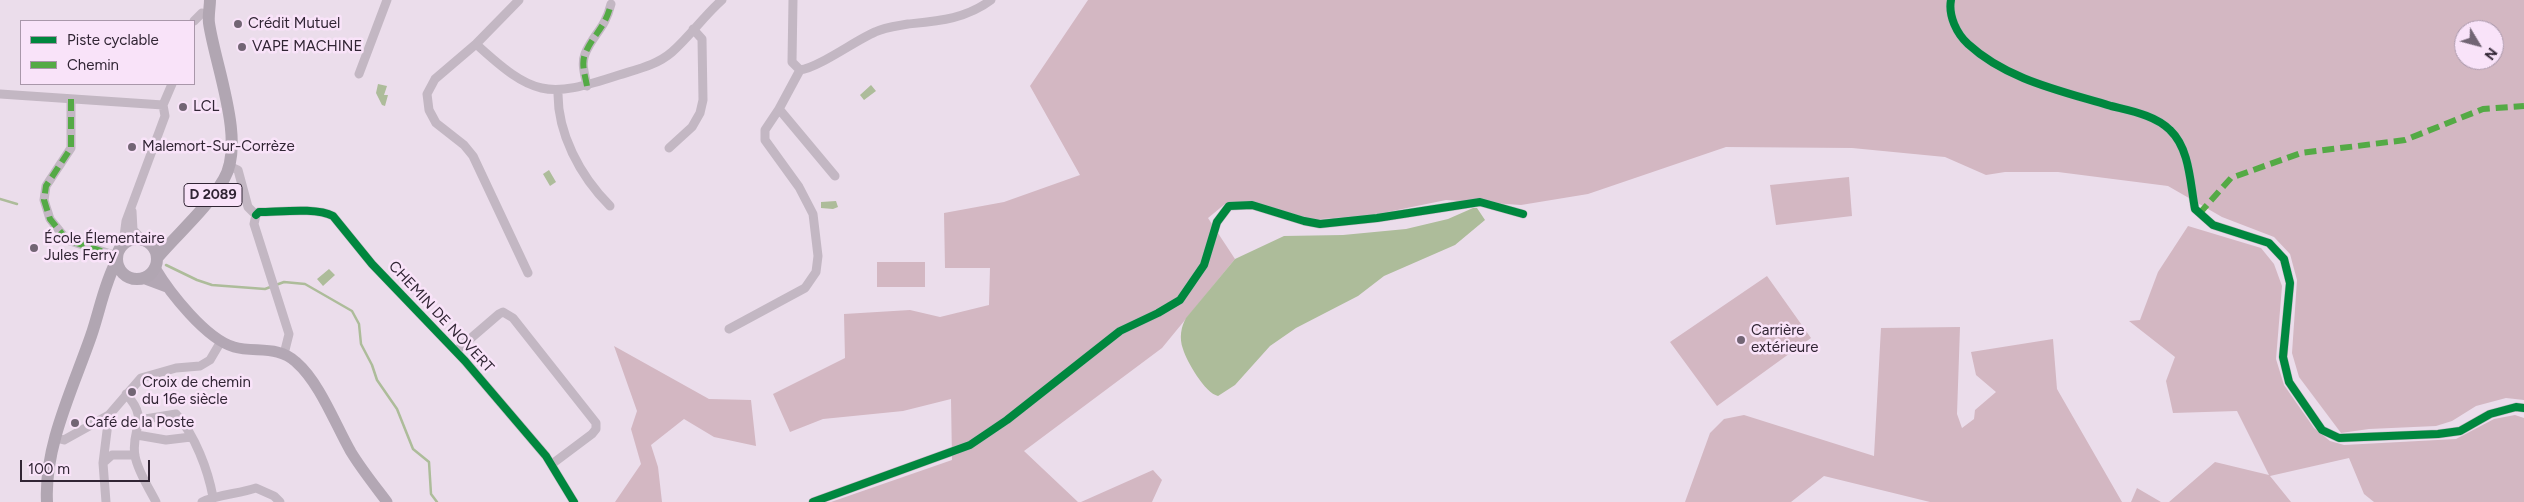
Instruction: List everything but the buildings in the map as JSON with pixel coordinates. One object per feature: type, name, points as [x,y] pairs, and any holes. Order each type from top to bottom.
[{"type":"main road","name":"D 2089","points":[[156,263],[178,234],[211,198],[225,178],[229,166],[232,147],[230,123],[202,15],[210,0]]},
{"type":"main road","points":[[47,502],[47,476],[56,438],[104,296],[105,282],[123,244],[135,238],[162,240],[178,234]]},
{"type":"main road","points":[[145,240],[153,246],[156,263],[167,287],[220,343],[236,348],[265,349],[284,354],[294,360],[307,373],[352,454],[387,502]]},
{"type":"main road","points":[[117,258],[120,270],[128,277]]},
{"type":"main road","points":[[143,278],[156,263]]},
{"type":"main road","points":[[104,296],[116,282],[128,277],[143,278],[167,287]]},
{"type":"street","points":[[359,74],[387,0]]},
{"type":"street","points":[[519,0],[476,44],[435,79],[427,94],[429,110],[436,123],[464,145],[473,156],[528,273]]},
{"type":"street","points":[[476,44],[505,70],[519,80],[534,86],[558,91],[587,86],[657,63],[672,52],[722,0]]},
{"type":"street","points":[[793,0],[792,62],[800,70]]},
{"type":"street","points":[[728,329],[805,288],[816,272],[818,256],[816,222],[799,187],[765,140],[765,130],[779,109],[800,70],[876,31],[890,27],[952,19],[978,10],[991,0]]},
{"type":"street","points":[[1951,0],[1952,16],[1962,38],[1976,51],[2011,74],[2061,91],[2144,115],[2163,124],[2172,131],[2183,148],[2195,209],[2199,214],[2213,225],[2269,243],[2284,259],[2290,283],[2283,356],[2289,382],[2322,430],[2339,438],[2438,434],[2460,430],[2490,414],[2516,407],[2524,408]]},
{"type":"street","points":[[587,86],[583,67],[585,54],[607,20],[611,4]]},
{"type":"street","points":[[669,148],[692,127],[700,113],[703,100],[702,39],[694,29]]},
{"type":"street","points":[[123,244],[124,226],[132,209],[165,116],[163,105],[172,85]]},
{"type":"street","points":[[558,91],[559,112],[574,159],[598,194],[610,206]]},
{"type":"street","points":[[0,94],[163,105]]},
{"type":"street","points":[[71,99],[71,148],[46,186],[44,200],[50,219],[67,240],[117,258]]},
{"type":"street","points":[[779,109],[835,176]]},
{"type":"street","points":[[229,166],[238,170],[248,207],[256,215],[254,224],[289,334],[284,354]]},
{"type":"street","points":[[813,502],[970,445],[1023,408],[1120,331],[1180,300],[1204,265],[1216,222],[1229,206],[1252,205],[1304,222],[1320,224],[1377,218],[1480,202],[1523,214]]},
{"type":"street","points":[[132,209],[133,230],[145,240]]},
{"type":"street","name":"CHEMIN DE NOVERT","points":[[256,215],[259,212],[300,211],[326,212],[333,216],[372,264],[456,351],[552,464],[574,502]]},
{"type":"street","points":[[456,351],[499,314],[503,312],[513,318],[596,423],[596,429],[592,434],[552,464]]},
{"type":"street","points":[[56,438],[64,440],[109,415],[141,378],[176,368],[200,366],[210,360],[220,343]]},
{"type":"street","points":[[126,394],[134,403],[139,420],[135,456],[156,502]]},
{"type":"street","points":[[139,420],[176,414],[183,421],[214,497]]},
{"type":"street","points":[[106,502],[103,463],[109,415]]},
{"type":"street","points":[[137,435],[166,440],[191,437]]},
{"type":"street","points":[[103,463],[112,455],[135,456]]},
{"type":"street","points":[[202,502],[214,497],[237,494],[256,488],[274,496],[280,502]]},
{"type":"shaded area","points":[[1088,0],[2524,0],[2524,400],[2506,398],[2476,406],[2452,421],[2436,426],[2369,429],[2341,433],[2299,377],[2292,353],[2297,280],[2290,254],[2274,237],[2222,217],[2168,186],[2058,172],[2005,172],[1986,175],[1945,157],[1852,148],[1726,147],[1588,194],[1521,205],[1446,200],[1373,215],[1308,220],[1254,203],[1225,204],[1208,218],[1235,259],[1162,348],[1024,451],[1078,502],[831,502],[952,460],[951,399],[903,411],[823,419],[790,432],[773,394],[845,358],[844,314],[910,310],[940,317],[989,305],[990,268],[945,268],[944,213],[1004,202],[1080,175],[1030,86]]},
{"type":"shaded area","points":[[378,84],[387,86],[384,95],[388,95],[385,106],[382,105],[376,93]]},
{"type":"shaded area","points":[[871,85],[876,91],[864,100],[860,95]]},
{"type":"shaded area","points":[[549,170],[556,182],[550,186],[543,174]]},
{"type":"shaded area","points":[[1849,177],[1852,216],[1776,225],[1770,185]]},
{"type":"shaded area","points":[[836,201],[838,207],[833,209],[821,208],[821,202]]},
{"type":"shaded area","points":[[1477,208],[1485,220],[1455,245],[1384,276],[1358,296],[1296,328],[1270,346],[1235,385],[1218,396],[1213,394],[1202,383],[1192,369],[1182,345],[1181,333],[1183,325],[1186,318],[1235,259],[1284,236],[1343,235],[1406,229],[1448,219]]},
{"type":"shaded area","points":[[2188,226],[2261,248],[2274,264],[2282,286],[2276,359],[2284,385],[2314,428],[2330,441],[2344,445],[2456,439],[2494,419],[2515,415],[2524,418],[2524,502],[2374,502],[2364,494],[2349,458],[2270,476],[2291,502],[2169,502],[2215,462],[2269,475],[2237,411],[2173,413],[2166,381],[2175,357],[2129,321],[2140,320],[2158,272]]},
{"type":"shaded area","points":[[877,262],[925,262],[925,287],[877,287]]},
{"type":"shaded area","points":[[329,269],[335,275],[323,286],[317,279]]},
{"type":"shaded area","name":"Carrière extérieure","points":[[1767,276],[1811,338],[1717,406],[1670,342]]},
{"type":"shaded area","points":[[1960,327],[1957,414],[1962,428],[1974,419],[1975,410],[1996,392],[1976,375],[1971,352],[2053,339],[2057,389],[2122,502],[1930,502],[1824,476],[1791,502],[1685,502],[1710,433],[1724,419],[1744,415],[1874,456],[1881,328]]},
{"type":"shaded area","points":[[614,346],[709,399],[751,400],[756,446],[714,437],[684,419],[651,445],[658,467],[662,502],[615,502],[641,464],[631,429],[637,411]]},
{"type":"shaded area","points":[[1153,470],[1162,480],[1152,502],[1081,502]]},
{"type":"shaded area","points":[[2137,488],[2161,502],[2131,502]]},
{"type":"waterway","points":[[0,199],[17,204]]},
{"type":"waterway","points":[[166,265],[212,285],[265,289],[284,282],[305,284],[352,311],[359,324],[361,344],[372,365],[377,380],[397,409],[413,449],[429,462],[431,494],[437,502]]},
{"type":"marked path","points":[[587,86],[584,58],[588,47],[606,20],[611,4]]},
{"type":"marked path","points":[[71,99],[71,148],[46,186],[44,200],[50,219],[67,240],[117,256]]},
{"type":"marked path","points":[[2199,214],[2231,178],[2301,153],[2405,140],[2483,109],[2524,106]]},
{"type":"cycle path","points":[[1951,0],[1952,18],[1960,35],[1968,44],[2000,67],[2036,83],[2142,114],[2164,125],[2177,138],[2182,147],[2188,167],[2195,209],[2213,225],[2269,243],[2284,259],[2290,283],[2283,357],[2289,382],[2322,430],[2339,438],[2438,434],[2460,431],[2490,414],[2516,407],[2524,408]]},
{"type":"cycle path","points":[[813,502],[970,445],[1007,420],[1120,331],[1180,300],[1204,265],[1217,222],[1229,206],[1252,205],[1320,224],[1377,218],[1480,202],[1523,214]]},
{"type":"cycle path","points":[[256,215],[259,212],[297,211],[326,213],[333,216],[372,264],[465,361],[546,456],[574,502]]},
{"type":"place","name":"Crédit Mutuel","points":[[238,24]]},
{"type":"place","name":"VAPE MACHINE","points":[[242,47]]},
{"type":"place","name":"LCL","points":[[183,107]]},
{"type":"place","name":"Malemort-Sur-Corrèze","points":[[132,147]]},
{"type":"place","name":"École Élementaire Jules Ferry","points":[[34,248]]},
{"type":"place","name":"Carrière extérieure","points":[[1741,340]]},
{"type":"place","name":"Croix de chemin du 16e siècle","points":[[132,392]]},
{"type":"place","name":"Café de la Poste","points":[[75,423]]}]
